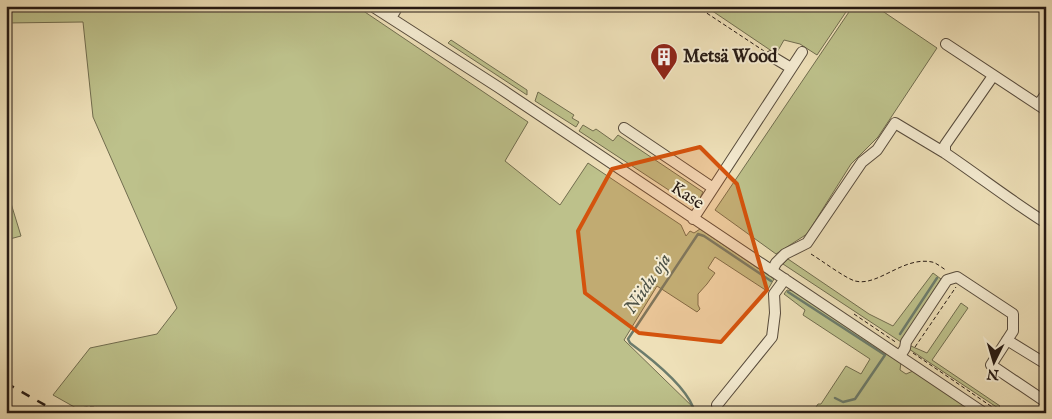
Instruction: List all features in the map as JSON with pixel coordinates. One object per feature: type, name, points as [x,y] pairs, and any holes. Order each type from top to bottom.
[{"type":"street","name":"Kase","points":[[372,6],[498,87],[984,413]]},
{"type":"street","points":[[390,18],[398,6]]},
{"type":"street","points":[[946,44],[1042,108],[1046,94]]},
{"type":"street","points":[[693,219],[802,52]]},
{"type":"street","points":[[772,56],[791,68]]},
{"type":"street","points":[[945,153],[945,146],[993,76]]},
{"type":"street","points":[[772,271],[776,263],[785,254],[807,243],[862,162],[877,150],[895,124],[945,153],[993,185],[1005,197],[1046,223]]},
{"type":"street","points":[[624,128],[713,188]]},
{"type":"street","points":[[717,405],[772,337],[775,313],[774,294],[785,279]]},
{"type":"street","points":[[900,356],[906,342],[947,280],[957,280],[1013,314],[1013,331],[991,365],[1046,402]]},
{"type":"street","points":[[1007,340],[1046,364]]},
{"type":"path","points":[[696,6],[772,56]]},
{"type":"path","points":[[812,254],[854,281],[872,281],[909,264],[933,262],[957,280],[915,347],[910,345]]},
{"type":"path","points":[[72,413],[76,409],[90,406],[122,413]]},
{"type":"highlighted area","points":[[700,147],[737,184],[767,290],[721,342],[639,333],[585,293],[578,231],[612,169]]},
{"type":"green space","points":[[6,6],[356,6],[528,122],[505,161],[560,205],[588,163],[681,225],[686,236],[690,231],[694,233],[700,229],[774,279],[767,291],[715,257],[708,268],[715,273],[698,294],[700,309],[697,312],[657,286],[624,340],[699,413],[85,413],[53,395],[90,348],[157,334],[177,308],[93,117],[83,22],[6,23]]},
{"type":"green space","points":[[705,6],[850,6],[817,55],[800,44],[784,40],[776,54]]},
{"type":"green space","points":[[853,6],[875,6],[937,48],[878,137],[851,164],[807,234],[776,254],[715,210]]},
{"type":"green space","points":[[451,40],[527,90],[527,95],[448,43]]},
{"type":"green space","points":[[538,92],[574,115],[572,118],[579,122],[576,127],[535,101]]},
{"type":"green space","points":[[583,125],[593,131],[596,129],[613,141],[618,135],[703,192],[697,204],[693,206],[579,131]]},
{"type":"green space","points":[[6,187],[21,236],[6,240]]},
{"type":"green space","points":[[788,259],[869,314],[893,326],[933,273],[941,279],[903,339],[904,344],[783,264]]},
{"type":"green space","points":[[787,290],[794,291],[901,362],[900,370],[906,374],[913,371],[976,413],[960,411],[952,413],[812,413],[818,404],[821,404],[846,366],[861,374],[870,359],[803,315],[805,310],[784,294]]},
{"type":"green space","points":[[961,303],[968,308],[932,360],[1000,406],[998,408],[909,349],[911,346],[927,353]]},
{"type":"waterway","name":"Niidu oja","points":[[690,413],[693,407],[682,390],[656,364],[630,343],[628,339],[698,234],[704,236],[771,281]]},
{"type":"waterway","name":"Niidu oja","points":[[900,334],[937,278]]},
{"type":"waterway","name":"Niidu oja","points":[[788,292],[885,355],[855,399],[843,402],[835,398]]},
{"type":"railway","points":[[6,383],[59,413]]},
{"type":"place","name":"Metsä Wood","points":[[664,81]]}]
